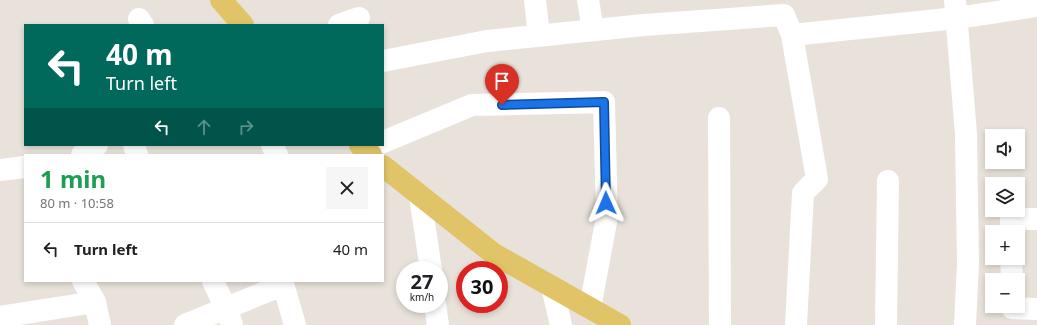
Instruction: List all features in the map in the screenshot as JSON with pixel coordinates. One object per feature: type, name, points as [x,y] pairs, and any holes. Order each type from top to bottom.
[{"type":"main road","points":[[221,0],[242,24]]},
{"type":"main road","points":[[384,167],[494,254],[620,325]]},
{"type":"street","points":[[535,0],[538,36]]},
{"type":"street","points":[[588,0],[593,30]]},
{"type":"street","points":[[792,35],[956,9],[1037,6]]},
{"type":"street","points":[[384,61],[486,41],[644,25],[782,8],[792,35],[817,179],[803,194],[796,325]]},
{"type":"street","points":[[956,9],[966,134],[968,264],[965,325]]},
{"type":"street","points":[[341,24],[359,18]]},
{"type":"street","points":[[384,142],[472,106],[604,102],[607,217],[590,308]]},
{"type":"street","points":[[719,118],[720,325]]},
{"type":"street","points":[[84,154],[96,146]]},
{"type":"street","points":[[0,170],[24,167]]},
{"type":"street","points":[[886,325],[888,181]]},
{"type":"street","points":[[420,196],[430,261]]},
{"type":"street","points":[[1011,225],[1011,219],[1037,219]]},
{"type":"street","points":[[84,282],[95,302],[100,325]]},
{"type":"street","points":[[213,282],[229,317]]},
{"type":"street","points":[[185,325],[229,317],[280,286],[284,287],[295,325]]},
{"type":"street","points":[[552,287],[562,325]]},
{"type":"street","points":[[0,316],[95,302]]},
{"type":"street","points":[[1025,309],[1037,309]]},
{"type":"street","points":[[436,313],[438,325]]},
{"type":"route","points":[[502,105],[604,102],[606,203]]}]
